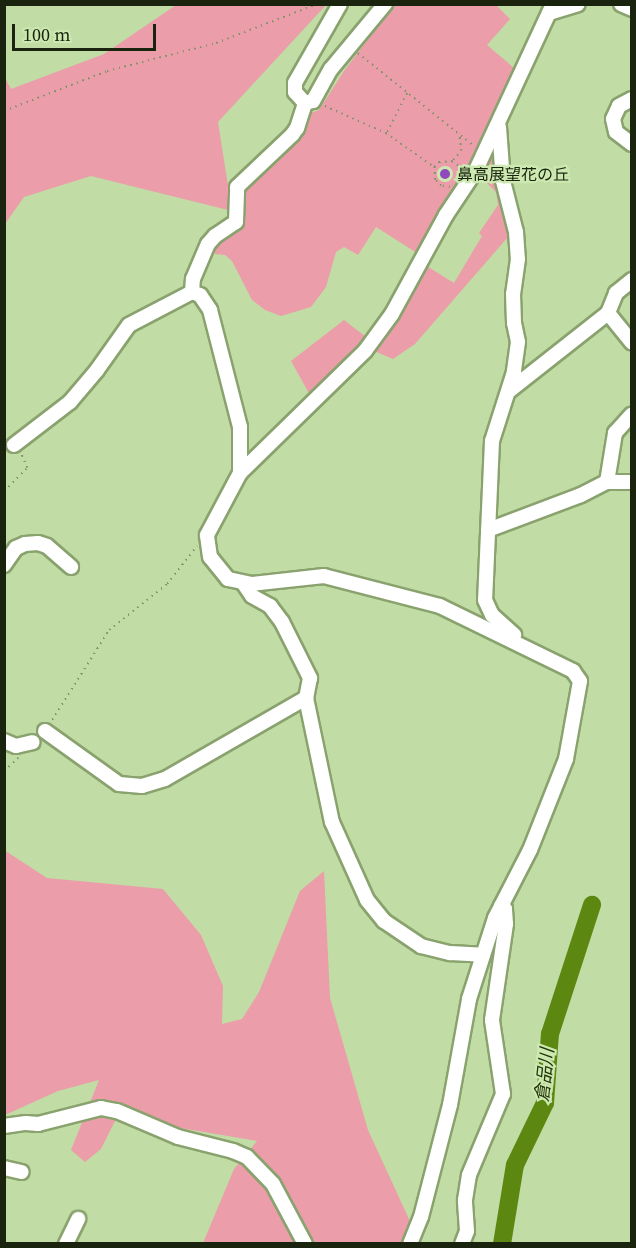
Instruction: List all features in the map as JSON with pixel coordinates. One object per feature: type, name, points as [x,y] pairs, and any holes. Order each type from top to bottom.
[{"type":"street","points":[[309,102],[295,92],[295,83],[340,4]]},
{"type":"street","points":[[192,292],[193,279],[208,244],[215,236],[236,222],[237,187],[292,135],[309,102],[332,69],[385,4]]},
{"type":"street","points":[[410,1244],[421,1218],[450,1106],[469,999],[501,906],[530,850],[566,759],[580,681],[573,671],[440,606],[324,576],[244,584],[228,579],[217,570],[210,557],[207,535],[240,473],[365,351],[392,314],[499,122],[551,9],[578,4]]},
{"type":"street","points":[[621,4],[632,9]]},
{"type":"street","points":[[632,99],[619,106],[613,119],[616,132],[632,144]]},
{"type":"street","points":[[499,122],[498,147],[503,181],[516,232],[518,259],[513,294],[514,324],[518,342],[509,392],[492,441],[485,600],[492,615],[527,648]]},
{"type":"street","points":[[509,392],[608,314],[616,293],[632,280]]},
{"type":"street","points":[[14,445],[70,402],[129,326],[192,292],[200,295],[210,310],[240,427],[240,473]]},
{"type":"street","points":[[608,314],[632,343]]},
{"type":"street","points":[[607,482],[615,433],[632,414]]},
{"type":"street","points":[[488,530],[581,495],[607,482],[632,482]]},
{"type":"street","points":[[4,565],[15,548],[38,543],[47,546],[71,567]]},
{"type":"street","points":[[244,584],[252,596],[270,606],[282,622],[310,678],[306,698],[332,822],[368,900],[384,921],[421,946],[450,953],[483,955]]},
{"type":"street","points":[[45,730],[119,784],[142,786],[165,779],[306,698]]},
{"type":"street","points":[[4,741],[16,746],[33,742]]},
{"type":"street","points":[[462,1244],[467,1231],[465,1200],[469,1175],[502,1094],[503,1084],[492,1020],[506,924],[504,909],[501,906]]},
{"type":"street","points":[[4,1126],[38,1124],[101,1108],[117,1111],[178,1137],[232,1151],[247,1157],[273,1184],[305,1244]]},
{"type":"street","points":[[4,1168],[22,1172]]},
{"type":"street","points":[[66,1244],[78,1219]]},
{"type":"path","points":[[4,111],[107,71],[216,43],[316,4]]},
{"type":"path","points":[[351,54],[357,52],[375,69],[408,91],[446,124],[459,131],[482,154]]},
{"type":"path","points":[[387,133],[408,91]]},
{"type":"path","points":[[309,102],[387,133],[434,167]]},
{"type":"path","points":[[452,161],[461,151],[457,138],[459,131]]},
{"type":"path","points":[[452,161],[459,166],[464,182],[447,188],[441,186],[435,180],[434,167],[439,162],[452,161]]},
{"type":"path","points":[[4,491],[27,468],[14,445]]},
{"type":"path","points":[[45,730],[109,630],[167,584],[207,535]]},
{"type":"path","points":[[4,771],[33,742]]},
{"type":"shaded area","points":[[176,5],[326,5],[218,122],[232,211],[91,176],[24,197],[5,224],[4,76],[11,89],[104,54]]},
{"type":"shaded area","points":[[394,5],[496,5],[510,19],[487,45],[514,68],[474,159],[417,253],[376,227],[358,255],[344,247],[336,252],[326,287],[311,307],[281,316],[265,310],[252,300],[232,261],[225,255],[215,254],[214,245],[237,229],[244,220],[243,190],[295,141],[311,113],[319,110],[344,71]]},
{"type":"shaded area","points":[[493,154],[508,237],[415,344],[393,359],[374,351],[397,320],[425,265],[454,283],[482,236],[479,233],[498,205],[496,192],[479,175]]},
{"type":"shaded area","points":[[344,320],[366,337],[347,360],[310,395],[291,361]]},
{"type":"shaded area","points":[[4,850],[47,878],[163,889],[201,935],[223,986],[222,1024],[242,1019],[259,992],[300,891],[324,871],[330,998],[368,1130],[420,1243],[203,1243],[234,1169],[257,1141],[162,1125],[123,1105],[101,1149],[85,1162],[71,1150],[99,1080],[58,1091],[5,1115]]},
{"type":"waterway","name":"倉品川","points":[[502,1244],[515,1165],[545,1103],[550,1034],[592,905]]},
{"type":"place","name":"鼻高展望花の丘","points":[[445,174]]}]
